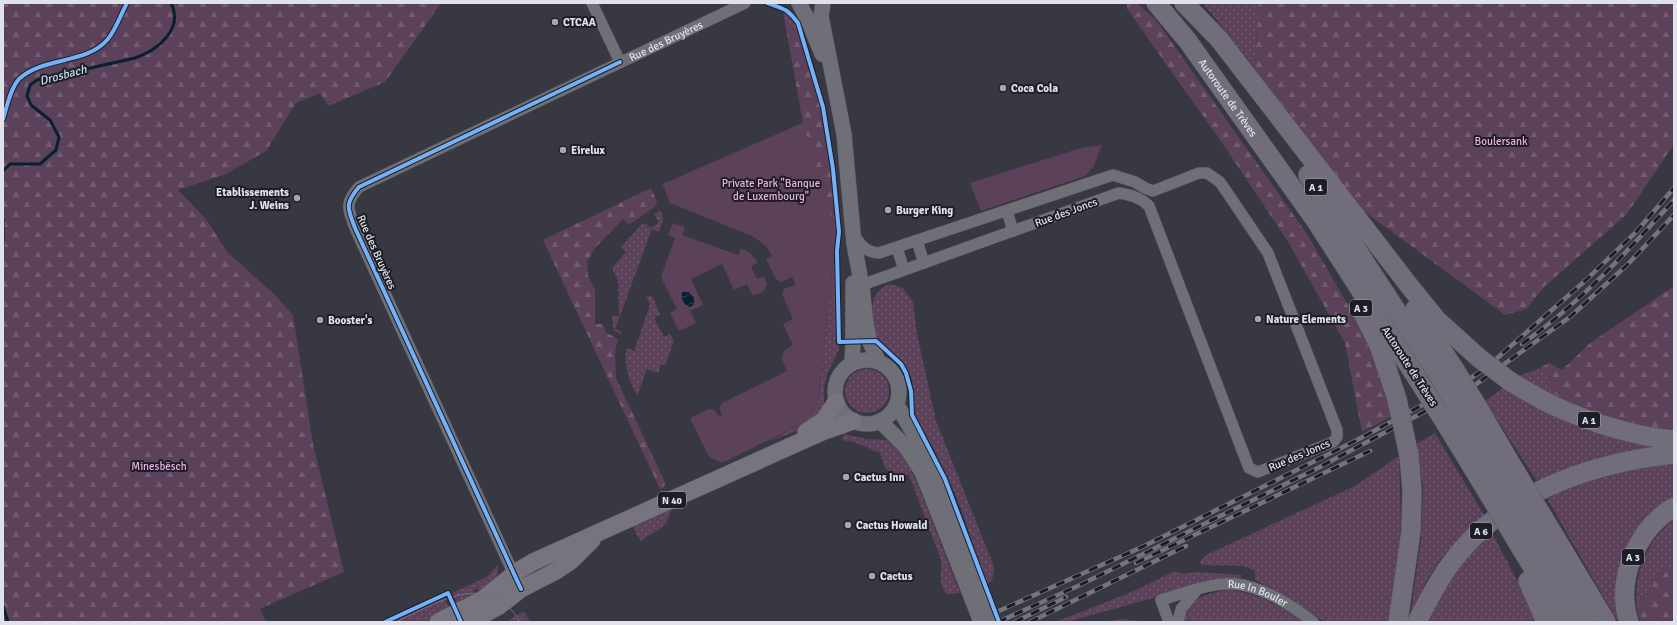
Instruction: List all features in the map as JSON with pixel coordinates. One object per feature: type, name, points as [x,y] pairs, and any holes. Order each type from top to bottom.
[{"type":"highway","name":"Autoroute de Trèves","points":[[1156,3],[1192,47],[1316,221],[1424,389],[1464,420],[1499,478],[1516,540],[1566,622]]},
{"type":"highway","name":"Autoroute de Trèves","points":[[1180,3],[1240,78],[1448,374]]},
{"type":"highway","name":"A 1","points":[[1184,3],[1218,39],[1437,320],[1479,358],[1511,382],[1553,406],[1636,434],[1674,440]]},
{"type":"highway","name":"A 1","points":[[1356,218],[1448,374],[1464,420],[1499,478],[1536,522],[1606,622]]},
{"type":"highway","name":"A 3","points":[[1316,221],[1379,345],[1397,399],[1409,456],[1412,490],[1411,531],[1398,622]]},
{"type":"highway","name":"A 6","points":[[1418,622],[1432,592],[1450,565],[1485,527],[1524,499],[1546,486],[1577,474],[1632,460],[1674,454]]},
{"type":"highway","name":"A 3","points":[[1628,622],[1626,613],[1626,582],[1630,563],[1646,533],[1655,522],[1674,507]]},
{"type":"highway","name":"A 1","points":[[1536,522],[1586,622]]},
{"type":"highway","points":[[1516,540],[1524,571],[1546,622]]},
{"type":"main road","points":[[799,3],[808,20],[834,83]]},
{"type":"main road","points":[[823,3],[821,16],[844,134],[853,238],[852,363]]},
{"type":"main road","points":[[853,238],[862,287],[866,324],[870,342],[878,361]]},
{"type":"main road","points":[[860,360],[878,361],[888,366],[897,379],[900,395],[897,406],[880,422],[867,424],[853,421],[840,410],[836,402],[835,390],[837,379],[843,370],[852,363],[860,360]]},
{"type":"main road","name":"N 40","points":[[764,458],[818,425],[824,420],[836,402]]},
{"type":"main road","points":[[897,406],[942,488],[968,574],[980,622]]},
{"type":"main road","name":"N 40","points":[[438,622],[517,581],[556,571],[571,561],[601,532],[822,432],[853,421]]},
{"type":"main road","points":[[880,422],[906,447],[922,472],[968,574],[992,622]]},
{"type":"main road","name":"N 40","points":[[470,622],[499,606],[517,581]]},
{"type":"street","points":[[592,3],[620,62]]},
{"type":"street","name":"Rue des Bruyères","points":[[517,581],[355,228],[348,208],[350,198],[359,187],[745,3]]},
{"type":"street","name":"Rue des Joncs","points":[[853,238],[861,246],[872,252],[879,253],[1113,175],[1135,182],[1153,191],[1199,173],[1207,173],[1220,182],[1268,253],[1337,430],[1337,437],[1333,442],[1258,472],[1249,468],[1148,206],[1142,199],[1119,193],[870,282],[862,287]]},
{"type":"street","points":[[1113,175],[1119,193]]},
{"type":"street","points":[[1007,211],[1013,231]]},
{"type":"street","points":[[917,241],[924,263]]},
{"type":"street","points":[[897,248],[904,270]]},
{"type":"street","name":"Rue In Bouler","points":[[1169,622],[1161,600],[1224,584],[1247,586],[1269,595],[1314,622]]},
{"type":"street","points":[[1178,622],[1181,609],[1196,591]]},
{"type":"green space","name":"Minesbësch","points":[[3,3],[441,3],[385,82],[328,106],[320,93],[296,103],[266,151],[226,174],[178,190],[206,219],[227,252],[273,293],[293,315],[313,444],[344,572],[229,622],[3,622]]},
{"type":"green space","points":[[1127,3],[1137,3],[1156,20],[1307,234],[1376,354],[1396,414],[1362,432],[1345,343],[1287,240],[1218,137],[1127,9]]},
{"type":"green space","points":[[1203,3],[1259,3],[1254,67]]},
{"type":"green space","name":"Boulersank","points":[[1259,3],[1674,3],[1674,144],[1627,214],[1544,287],[1526,309],[1505,315],[1361,209],[1313,145],[1252,72],[1254,67]]},
{"type":"green space","points":[[783,7],[792,14],[798,23],[785,23]]},
{"type":"green space","points":[[785,23],[798,23],[801,31],[823,107],[830,143],[836,205],[831,219],[834,227],[835,240],[832,252],[823,272],[818,254],[670,203],[663,184],[803,123]]},
{"type":"green space","name":"Private Park \"Banque de Luxembourg\"","points":[[803,123],[836,232],[818,403],[809,416],[799,425],[722,463],[709,457],[690,418],[709,409],[715,410],[719,417],[722,415],[719,408],[722,403],[787,371],[781,358],[785,350],[793,345],[783,324],[793,319],[782,294],[784,289],[796,285],[792,277],[781,282],[776,279],[766,259],[772,256],[765,245],[752,236],[670,203],[663,184]]},
{"type":"green space","points":[[1102,145],[1094,166],[1085,176],[981,211],[970,183],[1081,148]]},
{"type":"green space","points":[[651,188],[657,202],[656,206],[629,225],[623,219],[595,248],[587,262],[588,276],[595,289],[595,324],[603,324],[606,333],[618,340],[615,351],[616,378],[663,478],[665,484],[663,488],[660,489],[543,240]]},
{"type":"green space","points":[[836,205],[839,232],[837,251],[839,349],[827,375],[824,388],[824,410],[802,429],[769,441],[799,425],[818,403],[836,232],[831,219]]},
{"type":"green space","points":[[660,210],[663,218],[659,232],[652,229],[615,329],[622,332],[621,334],[614,331],[612,316],[619,316],[618,281],[612,268],[626,252],[621,247],[642,224],[647,224],[651,228],[659,222],[654,214]]},
{"type":"green space","points":[[673,223],[685,227],[682,235],[738,255],[741,248],[750,253],[758,262],[751,267],[757,279],[764,276],[767,284],[764,291],[753,296],[747,284],[734,290],[722,264],[691,279],[703,305],[690,311],[696,323],[679,331],[670,313],[677,309],[661,277],[675,238],[668,235]]},
{"type":"green space","points":[[890,284],[903,288],[913,302],[917,334],[936,421],[993,564],[994,572],[992,580],[987,584],[961,508],[951,484],[915,413],[913,403],[913,384],[910,374],[907,368],[882,345],[876,333],[872,312],[874,298],[878,292]]},
{"type":"green space","points":[[1674,286],[1674,431],[1626,424],[1566,404],[1548,387],[1551,378],[1538,369],[1549,363],[1562,370],[1590,343]]},
{"type":"green space","points":[[652,296],[660,314],[654,318],[664,337],[670,334],[674,341],[665,366],[661,364],[658,373],[647,369],[637,396],[626,367],[627,348],[634,351],[650,305],[646,297]]},
{"type":"green space","points":[[867,369],[879,373],[885,379],[889,391],[885,403],[879,409],[867,413],[855,409],[849,403],[845,391],[849,379],[855,373]]},
{"type":"green space","points":[[1538,369],[1551,378],[1566,404],[1517,377]]},
{"type":"green space","points":[[1507,385],[1658,448],[1611,456],[1578,464],[1538,483],[1485,401]]},
{"type":"green space","points":[[1435,433],[1484,515],[1441,559],[1428,578],[1410,616],[1421,539],[1423,487],[1416,444]]},
{"type":"green space","points":[[844,434],[867,439],[886,440],[902,454],[916,480],[960,593],[947,594],[942,585],[941,560],[909,475],[902,474],[895,478],[885,468],[880,453],[854,442],[842,440]]},
{"type":"green space","points":[[1399,456],[1401,524],[1396,589],[1390,622],[1324,622],[1276,591],[1255,580],[1255,571],[1244,566],[1201,565],[1200,561],[1206,555],[1355,486]]},
{"type":"green space","points":[[1674,461],[1674,497],[1649,517],[1622,622],[1618,622],[1545,495],[1577,481]]},
{"type":"green space","points":[[671,510],[669,517],[663,526],[641,542],[633,527]]},
{"type":"green space","points":[[1674,519],[1674,563],[1659,576],[1637,610],[1637,584],[1644,560],[1649,548],[1656,538]]},
{"type":"green space","points":[[1492,533],[1520,586],[1535,622],[1426,622],[1446,583],[1467,557]]},
{"type":"green space","points":[[1674,563],[1674,622],[1640,622],[1637,610],[1659,576]]},
{"type":"green space","points":[[498,565],[497,579],[481,590],[475,589],[471,597],[459,607],[452,593],[487,577]]},
{"type":"green space","points":[[1175,571],[1183,574],[1195,572],[1242,575],[1240,579],[1224,580],[1196,586],[1067,622],[1055,622],[1127,594]]},
{"type":"green space","points":[[1228,590],[1239,591],[1268,601],[1304,622],[1183,622],[1188,608],[1199,598]]},
{"type":"green space","points":[[444,597],[451,611],[426,622],[390,622]]},
{"type":"green space","points":[[260,608],[266,622],[229,622]]},
{"type":"green space","points":[[524,611],[530,622],[506,622]]},
{"type":"green space","points":[[1122,619],[1148,622],[1101,622]]},
{"type":"water","points":[[682,292],[689,292],[694,298],[694,304],[690,307],[683,301]]},
{"type":"waterway","name":"Drosbach","points":[[3,171],[10,164],[40,164],[56,150],[59,137],[50,120],[31,105],[27,96],[30,85],[37,80],[135,58],[152,50],[160,44],[171,30],[174,21],[174,12],[171,3]]},
{"type":"waterway","name":"Drosbach","points":[[3,219],[3,245]]},
{"type":"waterway","name":"Drosbach","points":[[3,606],[8,622]]},
{"type":"tram line","points":[[396,622],[445,599],[478,593],[493,597],[507,606],[520,622]]},
{"type":"railway","points":[[974,622],[1142,547],[1355,441],[1460,385],[1486,368],[1586,280],[1636,232],[1674,188]]},
{"type":"railway","points":[[1522,344],[1583,295],[1674,200]]},
{"type":"railway","points":[[998,622],[1080,585],[1314,470],[1475,385],[1570,317],[1627,265],[1674,215]]},
{"type":"railway","points":[[1136,563],[1370,451]]},
{"type":"railway","points":[[1030,622],[1186,546]]},
{"type":"railway","points":[[1015,622],[1066,597]]},
{"type":"cycle path","points":[[3,119],[11,93],[19,79],[40,67],[77,57],[99,47],[111,35],[127,3]]},
{"type":"cycle path","points":[[767,3],[787,11],[798,23],[823,107],[833,169],[839,232],[837,251],[839,342],[876,341],[901,364],[906,373],[911,391],[912,415],[945,479],[999,622]]},
{"type":"cycle path","points":[[521,589],[355,228],[349,211],[349,202],[359,187],[620,62]]},
{"type":"cycle path","points":[[385,622],[448,593],[461,622]]},
{"type":"place","name":"CTCAA","points":[[555,22]]},
{"type":"place","name":"Coca Cola","points":[[1003,88]]},
{"type":"place","name":"Eirelux","points":[[563,150]]},
{"type":"place","name":"Etablissements J. Weins","points":[[297,198]]},
{"type":"place","name":"Burger King","points":[[888,210]]},
{"type":"place","name":"Nature Elements","points":[[1258,319]]},
{"type":"place","name":"Booster's","points":[[320,320]]},
{"type":"place","name":"Cactus Inn","points":[[846,477]]},
{"type":"place","name":"Cactus Howald","points":[[848,525]]},
{"type":"place","name":"Cactus","points":[[872,576]]}]
